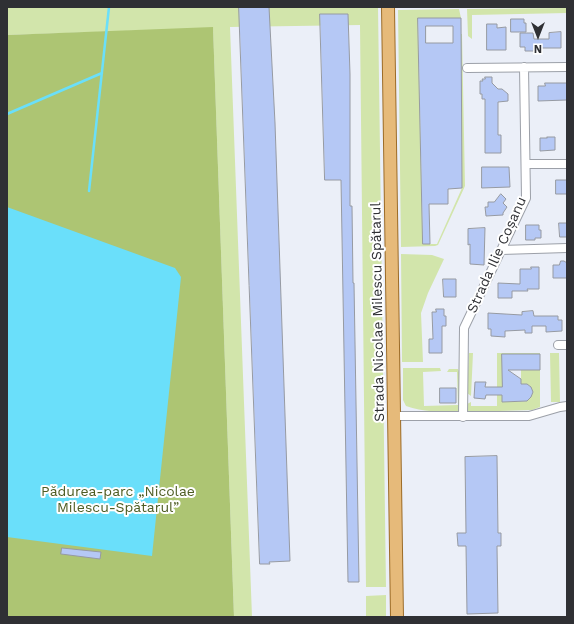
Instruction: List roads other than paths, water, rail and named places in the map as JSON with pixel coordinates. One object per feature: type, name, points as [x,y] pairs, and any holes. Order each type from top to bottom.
[{"type":"main road","name":"Strada Nicolae Milescu Spătarul","points":[[388,7],[397,617]]},
{"type":"street","name":"Strada Ilie Coșanu","points":[[463,417],[464,328],[526,198],[524,67]]},
{"type":"street","points":[[467,68],[567,67]]},
{"type":"street","points":[[526,164],[567,164]]},
{"type":"street","points":[[501,250],[567,248]]},
{"type":"street","points":[[558,345],[567,345]]},
{"type":"street","points":[[394,416],[529,416],[567,406]]},
{"type":"water","points":[[7,207],[175,268],[181,277],[152,556],[7,537]]},
{"type":"waterway","points":[[89,191],[109,7]]},
{"type":"waterway","points":[[7,114],[102,73]]},
{"type":"park label","name":"Pădurea-parc „Nicolae Milescu-Spătarul”","points":[[118,500]]}]
